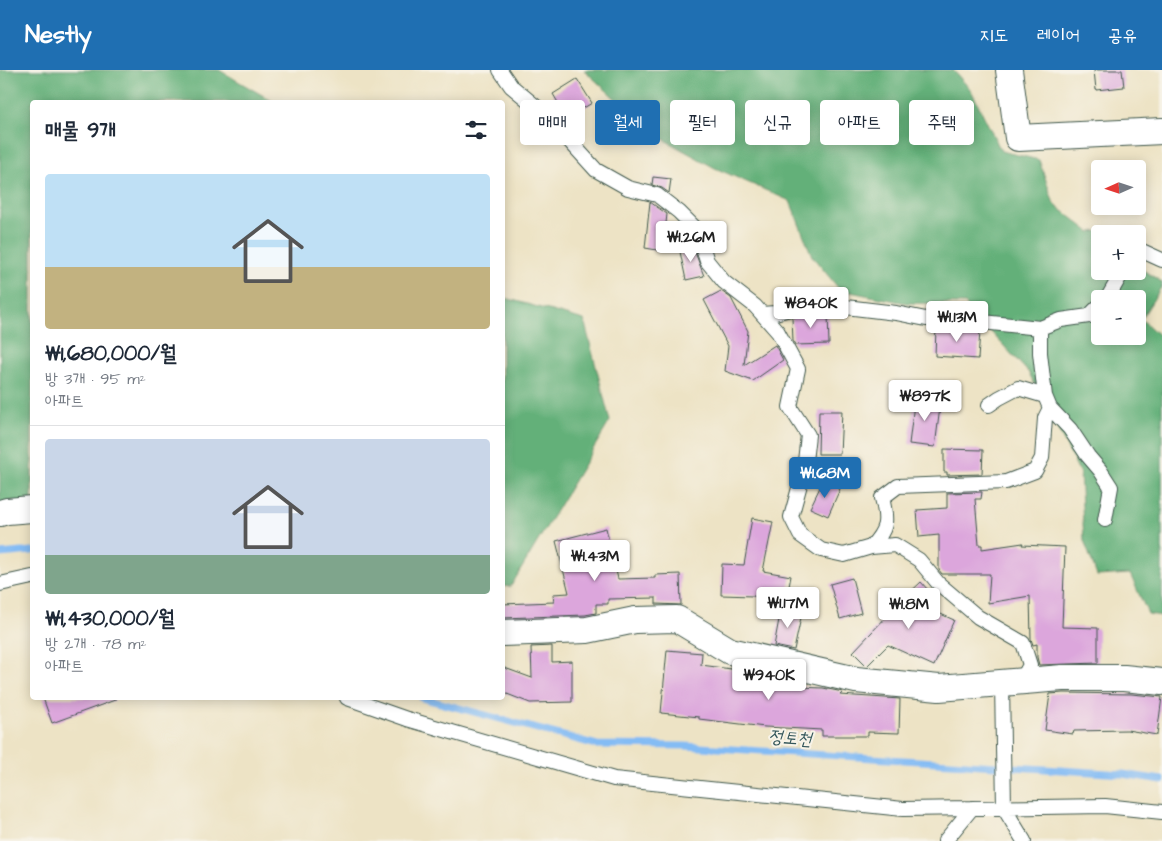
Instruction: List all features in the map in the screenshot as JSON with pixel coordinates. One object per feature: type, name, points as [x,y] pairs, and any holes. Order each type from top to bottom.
[{"type":"street","points":[[1009,70],[1018,138],[1162,132]]},
{"type":"street","points":[[0,513],[30,509]]},
{"type":"street","points":[[505,633],[587,630],[635,620],[677,619],[730,651],[856,680],[939,688],[1062,678],[1124,678],[1162,682]]},
{"type":"lane","points":[[500,70],[511,86],[546,115],[596,170],[628,188],[658,195],[679,212],[698,230],[708,261],[724,282],[755,306],[778,332],[798,369],[790,407],[808,435],[804,470],[791,517],[800,535],[821,550],[844,555],[871,547],[895,545],[920,560],[938,583],[978,617],[1023,643],[1030,665],[1011,682],[1004,741],[1004,805],[1024,841]]},
{"type":"lane","points":[[1146,253],[1162,260]]},
{"type":"lane","points":[[762,314],[775,313],[812,303],[926,318],[958,315],[982,322],[1040,328],[1061,320],[1091,315]]},
{"type":"lane","points":[[871,547],[883,533],[886,513],[882,498],[898,486],[1006,482],[1035,471],[1042,458],[1048,402],[1040,353],[1040,328]]},
{"type":"lane","points":[[989,405],[1018,388],[1048,402],[1070,429],[1111,487],[1104,520]]},
{"type":"lane","points":[[0,584],[30,577]]},
{"type":"lane","points":[[353,700],[406,719],[614,779],[903,809],[972,808],[1004,805],[1105,806],[1162,812]]},
{"type":"lane","points":[[945,841],[972,808]]},
{"type":"green space","points":[[0,70],[219,70],[271,100],[30,100],[30,502],[0,506]]},
{"type":"green space","points":[[584,70],[953,70],[971,90],[1001,151],[1039,160],[1054,204],[1091,232],[1091,280],[1146,280],[1146,272],[1162,282],[1162,286],[1146,311],[1146,290],[1091,290],[1091,345],[1146,345],[1146,324],[1162,338],[1162,616],[1148,614],[1130,574],[1097,576],[1084,540],[1080,473],[1029,373],[965,304],[906,303],[840,290],[812,256],[790,201],[715,168],[674,145],[735,145],[735,100],[670,100],[670,143],[660,137],[660,100],[617,100]]},
{"type":"green space","points":[[505,298],[584,320],[610,421],[511,586],[505,587]]},
{"type":"building","points":[[1094,70],[1122,70],[1124,87],[1096,90]]},
{"type":"building","points":[[577,79],[592,103],[585,107],[585,100],[556,100],[553,94]]},
{"type":"building","points":[[653,177],[671,179],[669,193],[662,188],[652,185]]},
{"type":"building","points":[[650,202],[667,214],[663,251],[645,248]]},
{"type":"building","points":[[692,244],[704,276],[686,280],[679,247]]},
{"type":"building","points":[[721,291],[731,298],[748,331],[744,365],[775,345],[783,360],[753,381],[725,371],[728,346],[704,300]]},
{"type":"building","points":[[807,313],[828,314],[829,344],[795,345],[793,341],[792,318]]},
{"type":"building","points":[[936,328],[980,331],[978,359],[935,356]]},
{"type":"building","points":[[915,396],[941,399],[935,447],[909,444]]},
{"type":"building","points":[[819,411],[842,411],[840,454],[818,454]]},
{"type":"building","points":[[944,449],[983,450],[982,474],[947,475],[947,472],[944,472]]},
{"type":"building","points":[[823,481],[840,489],[828,516],[810,508]]},
{"type":"building","points":[[982,492],[981,499],[975,499],[979,545],[982,545],[982,549],[1023,543],[1022,545],[1065,547],[1062,627],[1098,628],[1098,663],[1039,665],[1037,644],[1033,645],[1031,639],[1030,596],[988,603],[990,574],[942,574],[939,570],[939,535],[919,537],[917,510],[947,508],[947,493]]},
{"type":"building","points":[[752,518],[773,522],[763,571],[791,576],[786,602],[753,596],[721,595],[722,564],[744,565]]},
{"type":"building","points":[[606,528],[618,579],[655,578],[655,575],[680,574],[681,605],[656,604],[656,598],[608,599],[608,604],[596,604],[596,613],[505,618],[505,604],[554,602],[553,594],[569,593],[556,541]]},
{"type":"building","points":[[852,578],[861,613],[840,619],[830,584]]},
{"type":"building","points":[[921,582],[935,598],[925,607],[954,620],[934,666],[888,645],[867,666],[853,652]]},
{"type":"building","points":[[781,609],[802,613],[794,650],[774,646]]},
{"type":"building","points":[[552,646],[552,662],[572,661],[572,702],[530,703],[505,693],[505,668],[532,678],[531,647]]},
{"type":"building","points":[[667,650],[702,653],[701,665],[754,672],[797,682],[797,687],[823,688],[843,692],[840,695],[900,699],[899,733],[868,732],[868,736],[822,736],[822,730],[765,727],[661,713]]},
{"type":"building","points":[[1050,694],[1131,694],[1162,697],[1157,735],[1127,730],[1074,731],[1073,734],[1045,730]]},
{"type":"building","points":[[44,700],[115,700],[52,723]]},
{"type":"waterway","name":"정토천","points":[[0,554],[30,551]]},
{"type":"waterway","name":"정토천","points":[[429,700],[597,745],[685,746],[1123,774],[1162,780]]}]
